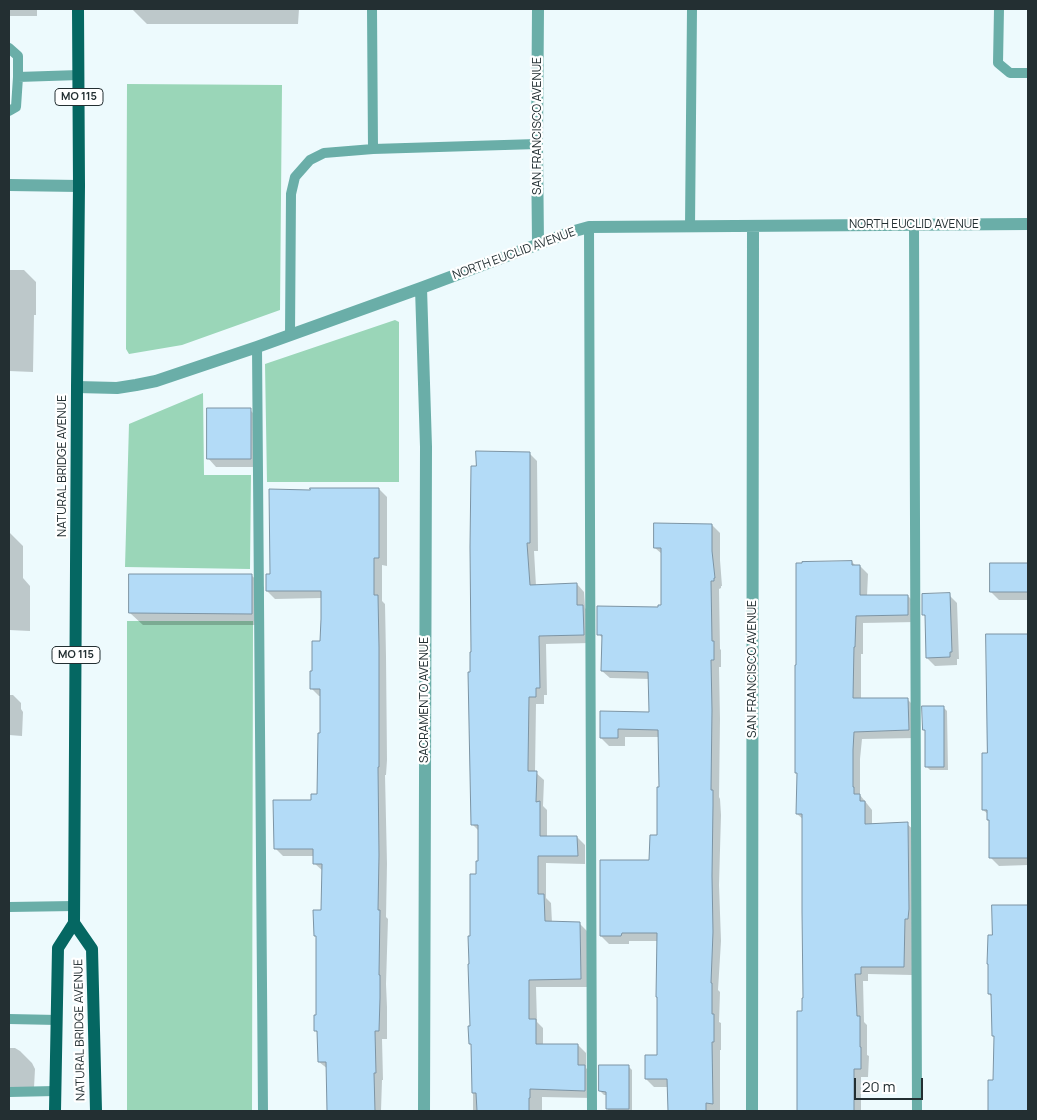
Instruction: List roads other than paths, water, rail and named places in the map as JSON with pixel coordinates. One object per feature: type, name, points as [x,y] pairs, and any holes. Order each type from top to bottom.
[{"type":"main road","name":"NATURAL BRIDGE AVENUE","points":[[56,1110],[58,948],[74,923],[80,186],[78,9]]},
{"type":"main road","name":"NATURAL BRIDGE AVENUE","points":[[74,923],[92,949],[96,1111]]},
{"type":"street","name":"SAN FRANCISCO AVENUE","points":[[538,9],[538,244]]},
{"type":"street","points":[[9,185],[80,186]]},
{"type":"street","name":"NORTH EUCLID AVENUE","points":[[77,387],[117,388],[156,381],[257,347],[571,232],[590,227],[1028,224]]},
{"type":"street","name":"SAN FRANCISCO AVENUE","points":[[752,1111],[753,226]]},
{"type":"street","name":"SACRAMENTO AVENUE","points":[[421,288],[426,447],[424,1111]]},
{"type":"lane","points":[[372,9],[374,149]]},
{"type":"lane","points":[[690,227],[692,9]]},
{"type":"lane","points":[[999,9],[998,63],[1010,73],[1028,73]]},
{"type":"lane","points":[[9,48],[18,56],[16,107],[9,111]]},
{"type":"lane","points":[[18,77],[79,75]]},
{"type":"lane","points":[[290,335],[291,194],[295,177],[310,160],[324,153],[374,149],[537,144]]},
{"type":"lane","points":[[914,225],[917,1111]]},
{"type":"lane","points":[[590,227],[592,1111]]},
{"type":"lane","points":[[257,347],[263,1111]]},
{"type":"lane","points":[[9,907],[74,906]]},
{"type":"lane","points":[[9,1019],[57,1020]]},
{"type":"lane","points":[[9,1092],[55,1091]]}]
